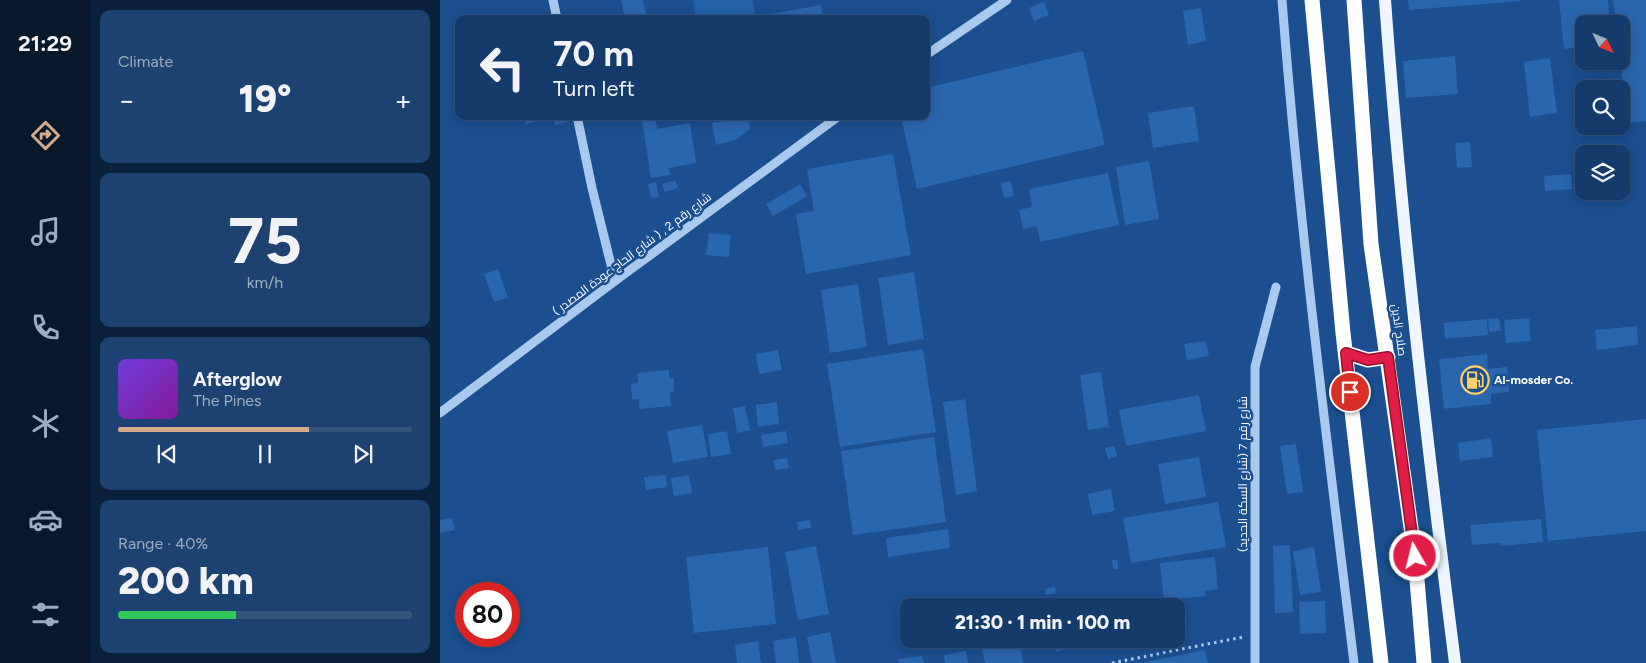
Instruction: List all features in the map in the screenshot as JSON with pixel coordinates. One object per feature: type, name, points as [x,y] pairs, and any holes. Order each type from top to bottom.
[{"type":"highway","points":[[1312,0],[1346,353],[1381,663]]},
{"type":"highway","name":"صلاح الدين","points":[[1354,0],[1371,244],[1415,556],[1424,663]]},
{"type":"highway","points":[[1346,353],[1368,360],[1388,357]]},
{"type":"main road","points":[[1385,0],[1393,103],[1419,356],[1455,663]]},
{"type":"street","points":[[553,0],[556,15]]},
{"type":"street","points":[[930,52],[1007,0]]},
{"type":"street","points":[[1282,0],[1305,257],[1354,663]]},
{"type":"street","points":[[578,120],[615,281]]},
{"type":"street","name":"شارع رقم 2 , ( شارع الحاج عودة المصدر )","points":[[440,413],[834,120]]},
{"type":"street","name":"شارع رقم 7 (شارع السكة الحديد)","points":[[1255,663],[1255,368],[1276,287]]},
{"type":"path","points":[[1112,663],[1255,634]]},
{"type":"shaded area","points":[[693,0],[753,0],[755,15],[695,15]]},
{"type":"building","points":[[621,0],[643,0],[646,15],[624,15]]},
{"type":"building","points":[[1408,0],[1520,0],[1520,1],[1409,10]]},
{"type":"building","points":[[1559,0],[1608,0],[1609,15],[1575,15],[1575,47],[1564,49]]},
{"type":"building","points":[[1613,0],[1646,0],[1646,121],[1630,123],[1630,80],[1622,80],[1621,70],[1630,70],[1630,15],[1615,15]]},
{"type":"building","points":[[1044,2],[1049,15],[1034,21],[1029,8]]},
{"type":"building","points":[[821,5],[822,15],[765,15]]},
{"type":"building","points":[[1201,8],[1206,41],[1188,45],[1183,11]]},
{"type":"building","points":[[1083,51],[1105,145],[917,189],[902,120],[930,120],[930,87]]},
{"type":"building","points":[[1455,56],[1458,94],[1406,98],[1403,61]]},
{"type":"building","points":[[1550,58],[1557,113],[1530,117],[1524,62]]},
{"type":"building","points":[[1194,106],[1199,141],[1153,148],[1148,113]]},
{"type":"building","points":[[525,120],[535,120],[535,122],[526,124]]},
{"type":"building","points":[[554,120],[568,120],[568,122],[555,125]]},
{"type":"building","points":[[642,120],[656,120],[657,129],[690,123],[696,163],[669,168],[670,175],[651,178]]},
{"type":"building","points":[[730,120],[748,120],[750,129],[735,140],[716,145],[712,123]]},
{"type":"building","points":[[1470,142],[1472,167],[1457,168],[1455,143]]},
{"type":"building","points":[[893,154],[911,255],[806,274],[796,214],[814,211],[807,169]]},
{"type":"building","points":[[1149,161],[1159,219],[1125,225],[1116,167]]},
{"type":"building","points":[[1108,173],[1119,225],[1040,242],[1037,226],[1023,229],[1019,210],[1032,207],[1029,189]]},
{"type":"building","points":[[1571,174],[1572,189],[1545,191],[1544,176]]},
{"type":"building","points":[[675,180],[678,188],[665,192],[662,184]]},
{"type":"building","points":[[1011,181],[1014,196],[1004,198],[1001,183]]},
{"type":"building","points":[[656,182],[659,197],[651,198],[648,184]]},
{"type":"building","points":[[800,184],[807,196],[773,216],[766,204]]},
{"type":"building","points":[[709,233],[731,235],[729,257],[706,255]]},
{"type":"building","points":[[498,269],[508,297],[494,302],[484,274]]},
{"type":"building","points":[[914,272],[924,339],[888,345],[878,278]]},
{"type":"building","points":[[858,284],[867,347],[830,353],[821,290]]},
{"type":"building","points":[[1499,318],[1501,331],[1489,332],[1488,319]]},
{"type":"building","points":[[1529,318],[1531,341],[1506,343],[1504,320]]},
{"type":"building","points":[[1487,319],[1488,335],[1445,339],[1444,323]]},
{"type":"building","points":[[1637,326],[1638,345],[1597,350],[1595,330]]},
{"type":"building","points":[[1206,341],[1209,356],[1187,360],[1184,344]]},
{"type":"building","points":[[923,349],[936,432],[840,447],[827,364]]},
{"type":"building","points":[[778,350],[782,370],[759,374],[756,354]]},
{"type":"building","name":"Al-mosder Co.","points":[[1487,354],[1488,369],[1507,367],[1509,392],[1491,394],[1491,404],[1444,409],[1439,359]]},
{"type":"building","points":[[669,370],[669,378],[674,378],[674,392],[670,392],[671,406],[639,409],[639,399],[632,400],[631,384],[638,383],[637,373]]},
{"type":"building","points":[[1101,372],[1109,427],[1088,430],[1080,375]]},
{"type":"building","points":[[1199,395],[1206,431],[1126,446],[1119,410]]},
{"type":"building","points":[[965,399],[977,491],[956,495],[943,402]]},
{"type":"building","points":[[777,402],[779,424],[758,427],[756,405]]},
{"type":"building","points":[[745,406],[750,430],[737,433],[733,408]]},
{"type":"building","points":[[1646,419],[1646,531],[1548,541],[1537,430]]},
{"type":"building","points":[[702,425],[708,457],[673,463],[667,431]]},
{"type":"building","points":[[727,431],[731,454],[711,457],[708,434]]},
{"type":"building","points":[[786,431],[788,443],[763,447],[761,435]]},
{"type":"building","points":[[934,437],[946,522],[853,535],[841,451]]},
{"type":"building","points":[[1491,438],[1493,457],[1460,461],[1458,443]]},
{"type":"building","points":[[1296,444],[1303,492],[1287,494],[1280,446]]},
{"type":"building","points":[[1114,446],[1117,456],[1108,459],[1105,448]]},
{"type":"building","points":[[1199,457],[1206,497],[1165,504],[1158,464]]},
{"type":"building","points":[[787,458],[789,468],[775,470],[773,460]]},
{"type":"building","points":[[666,475],[667,487],[646,490],[644,477]]},
{"type":"building","points":[[689,475],[692,493],[674,496],[671,478]]},
{"type":"building","points":[[1111,489],[1115,511],[1092,515],[1088,494]]},
{"type":"building","points":[[1218,502],[1226,547],[1131,563],[1123,518]]},
{"type":"building","points":[[452,518],[455,530],[440,533],[440,520]]},
{"type":"building","points":[[1541,519],[1543,542],[1501,546],[1500,543],[1472,545],[1470,525]]},
{"type":"building","points":[[810,520],[811,528],[798,530],[797,522]]},
{"type":"building","points":[[948,529],[950,548],[888,557],[886,538]]},
{"type":"building","points":[[1290,545],[1293,612],[1275,613],[1273,546]]},
{"type":"building","points":[[816,546],[829,614],[798,620],[785,552]]},
{"type":"building","points":[[768,547],[776,624],[694,633],[686,557]]},
{"type":"building","points":[[1314,547],[1321,592],[1300,595],[1293,551]]},
{"type":"building","points":[[1215,557],[1218,589],[1205,591],[1206,596],[1164,598],[1160,563]]},
{"type":"building","points":[[1112,560],[1118,560],[1118,569],[1113,569]]},
{"type":"building","points":[[1055,587],[1056,593],[1046,595],[1045,589]]},
{"type":"building","points":[[1325,601],[1326,633],[1300,634],[1299,602]]},
{"type":"building","points":[[830,632],[836,663],[812,663],[807,637]]},
{"type":"building","points":[[796,637],[799,663],[776,663],[773,641]]},
{"type":"building","points":[[758,641],[761,663],[737,663],[735,645]]},
{"type":"building","points":[[982,648],[1020,648],[1023,663],[985,663]]},
{"type":"building","points":[[1055,648],[1063,648],[1063,650],[1056,652]]},
{"type":"building","points":[[1205,650],[1208,663],[1146,663],[1146,662]]},
{"type":"building","points":[[966,651],[968,663],[945,663],[944,655]]},
{"type":"building","points":[[922,656],[924,663],[899,663],[898,659]]},
{"type":"place","name":"Al-mosder Co.","points":[[1475,380]]},
{"type":"route","points":[[1350,392],[1346,353],[1368,360],[1388,357],[1415,556]]}]
